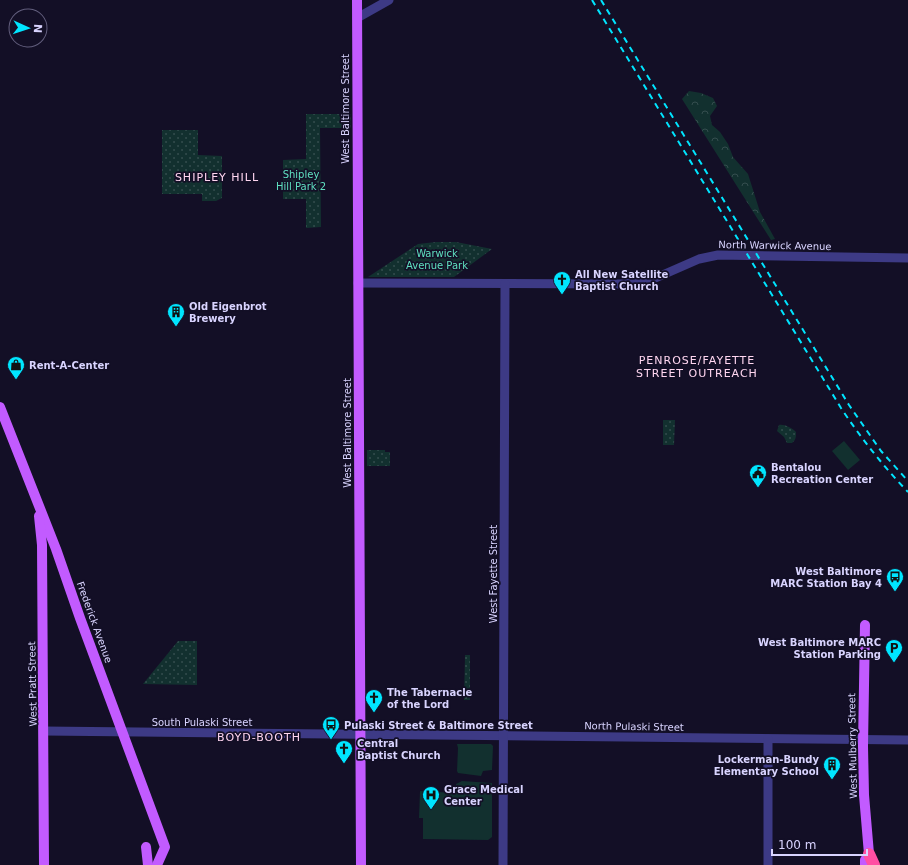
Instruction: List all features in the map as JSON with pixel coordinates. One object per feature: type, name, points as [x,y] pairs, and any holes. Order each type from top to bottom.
[{"type":"highway","points":[[869,854],[874,865]]},
{"type":"main road","name":"West Baltimore Street","points":[[357,0],[361,865]]},
{"type":"main road","name":"Frederick Avenue","points":[[0,407],[56,549],[165,847],[157,865]]},
{"type":"main road","name":"West Pratt Street","points":[[37,503],[42,545],[44,865]]},
{"type":"main road","name":"West Mulberry Street","points":[[865,625],[863,740],[864,795],[869,854],[865,865]]},
{"type":"main road","points":[[146,847],[148,865]]},
{"type":"street","points":[[357,18],[389,0]]},
{"type":"street","name":"North Warwick Avenue","points":[[358,283],[620,284],[651,280],[699,259],[718,255],[908,258]]},
{"type":"street","name":"West Fayette Street","points":[[503,865],[505,284]]},
{"type":"street","name":"South Pulaski Street","points":[[44,731],[360,734]]},
{"type":"street","name":"North Pulaski Street","points":[[360,734],[908,740]]},
{"type":"street","points":[[768,738],[768,865]]},
{"type":"green space","points":[[689,91],[701,93],[713,98],[717,106],[710,116],[712,125],[720,132],[728,144],[733,157],[748,174],[760,212],[775,239],[771,240],[682,99]]},
{"type":"green space","name":"Shipley Hill Park 2","points":[[306,114],[351,114],[351,128],[320,128],[321,227],[306,228],[306,199],[283,199],[283,160],[306,159]]},
{"type":"green space","points":[[162,130],[198,130],[198,155],[222,156],[222,198],[216,201],[202,201],[202,194],[162,194]]},
{"type":"green space","name":"Warwick Avenue Park","points":[[456,242],[492,249],[454,277],[368,277],[418,244]]},
{"type":"green space","points":[[663,420],[675,420],[674,445],[663,445]]},
{"type":"green space","points":[[779,425],[788,427],[796,432],[796,438],[792,443],[787,443],[784,437],[777,431]]},
{"type":"green space","points":[[844,441],[860,460],[848,470],[832,451]]},
{"type":"green space","points":[[367,450],[385,450],[385,452],[390,452],[390,466],[367,466]]},
{"type":"green space","points":[[178,641],[197,641],[197,685],[143,684]]},
{"type":"green space","points":[[465,655],[470,655],[470,700],[464,700]]},
{"type":"green space","points":[[457,744],[491,744],[493,746],[492,770],[483,771],[481,776],[458,773]]},
{"type":"green space","points":[[462,781],[492,783],[492,837],[488,840],[423,839],[423,818],[419,818],[420,791],[456,793],[456,784]]},
{"type":"railway","points":[[592,0],[841,408],[873,452],[908,492]]},
{"type":"railway","points":[[601,0],[849,405],[881,451],[908,481]]},
{"type":"place","name":"All New Satellite Baptist Church","points":[[562,295]]},
{"type":"place","name":"Old Eigenbrot Brewery","points":[[176,327]]},
{"type":"place","name":"Rent-A-Center","points":[[16,380]]},
{"type":"place","name":"Bentalou Recreation Center","points":[[758,488]]},
{"type":"place","name":"West Baltimore MARC Station Bay 4","points":[[895,592]]},
{"type":"place","name":"West Baltimore MARC Station Parking","points":[[894,663]]},
{"type":"place","name":"The Tabernacle of the Lord","points":[[374,713]]},
{"type":"place","name":"Pulaski Street & Baltimore Street","points":[[331,740]]},
{"type":"place","name":"Central Baptist Church","points":[[344,764]]},
{"type":"place","name":"Lockerman-Bundy Elementary School","points":[[832,780]]},
{"type":"place","name":"Grace Medical Center","points":[[431,810]]},
{"type":"district","name":"SHIPLEY HILL","points":[[217,177]]},
{"type":"district","name":"PENROSE/FAYETTE STREET OUTREACH","points":[[697,366]]},
{"type":"district","name":"BOYD-BOOTH","points":[[259,737]]}]
